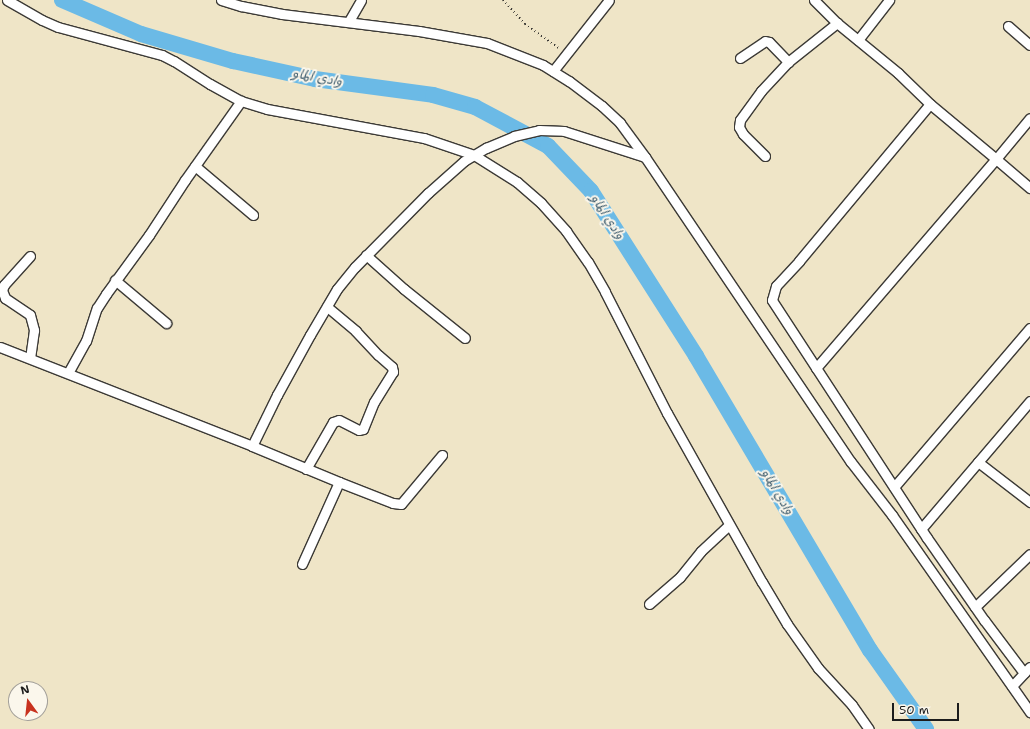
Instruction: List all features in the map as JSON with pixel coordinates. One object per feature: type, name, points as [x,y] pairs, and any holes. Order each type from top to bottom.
[{"type":"street","points":[[8,0],[42,20],[58,27],[162,55],[241,101],[267,109],[424,138],[474,155],[517,182],[541,203],[571,237],[605,292],[667,413],[787,624],[818,668],[852,705],[869,729]]},
{"type":"street","points":[[220,0],[269,12],[349,21],[419,31],[486,43],[530,59],[553,71],[602,106],[624,128],[645,157],[851,462],[892,515],[1030,712]]},
{"type":"street","points":[[553,71],[609,0]]},
{"type":"street","points":[[814,0],[837,23],[898,73],[930,104],[1030,188]]},
{"type":"street","points":[[858,40],[889,0]]},
{"type":"street","points":[[349,21],[360,1]]},
{"type":"street","points":[[765,156],[743,134],[739,127],[740,120],[761,91],[788,62],[837,23]]},
{"type":"street","points":[[1008,26],[1030,45]]},
{"type":"street","points":[[740,58],[765,41],[769,42],[788,62]]},
{"type":"street","points":[[68,373],[86,340],[97,308],[115,280],[149,235],[241,101]]},
{"type":"street","points":[[930,104],[799,261],[776,286],[773,292],[772,300],[921,529],[975,607],[1027,670],[1012,686]]},
{"type":"street","points":[[816,368],[1030,118]]},
{"type":"street","points":[[252,446],[276,395],[327,307],[346,278],[428,193],[474,155],[514,136],[539,130],[571,133],[645,157]]},
{"type":"street","points":[[195,166],[253,216]]},
{"type":"street","points":[[30,256],[2,290],[5,298],[30,315],[34,330],[30,358]]},
{"type":"street","points":[[366,256],[465,338]]},
{"type":"street","points":[[115,280],[166,323]]},
{"type":"street","points":[[306,469],[333,422],[339,420],[359,430],[363,429],[374,402],[394,372],[392,367],[378,355],[356,331],[327,307]]},
{"type":"street","points":[[894,487],[1030,328]]},
{"type":"street","points":[[0,347],[392,503],[401,504],[442,455]]},
{"type":"street","points":[[921,529],[1030,401]]},
{"type":"street","points":[[978,462],[1030,502]]},
{"type":"street","points":[[302,564],[338,482]]},
{"type":"street","points":[[649,604],[680,577],[701,551],[730,525]]},
{"type":"street","points":[[975,607],[1030,554]]},
{"type":"path","points":[[502,0],[525,24],[566,54]]},
{"type":"waterway","name":"وادي الماو","points":[[62,0],[141,34],[233,61],[315,79],[433,95],[475,107],[548,146],[591,191],[696,356],[870,650],[926,729]]}]
